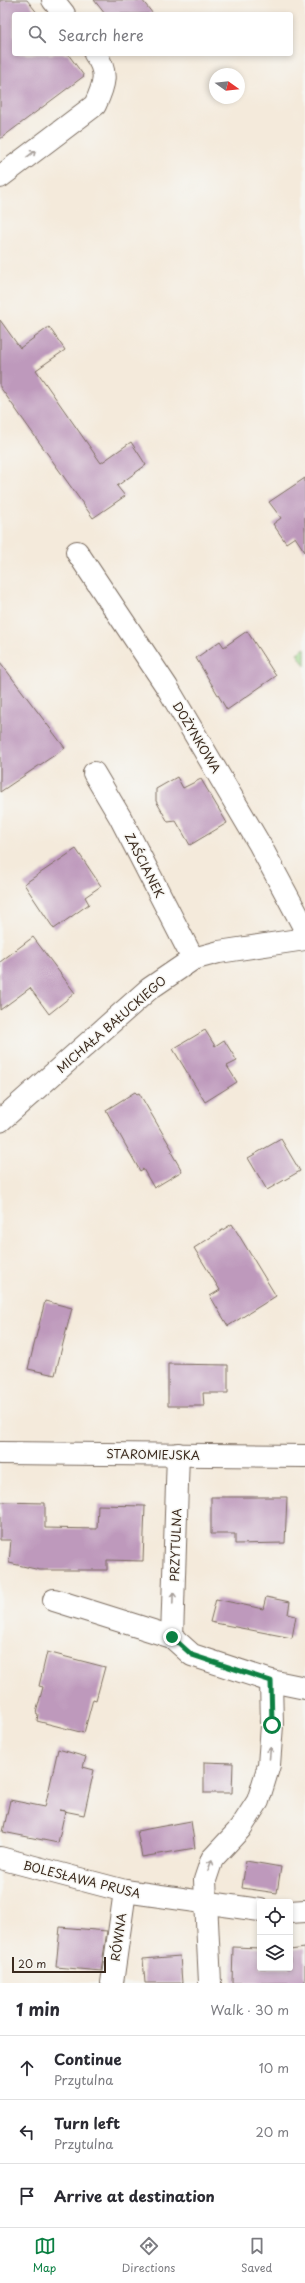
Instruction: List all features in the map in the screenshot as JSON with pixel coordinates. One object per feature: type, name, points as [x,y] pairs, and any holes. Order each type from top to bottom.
[{"type":"street","points":[[53,0],[62,12]]},
{"type":"street","points":[[0,177],[95,105],[102,90],[104,75],[102,64],[96,56]]},
{"type":"street","name":"DOŻYNKOWA","points":[[77,552],[167,687],[260,845],[305,929]]},
{"type":"street","name":"ZAŚCIANEK","points":[[94,773],[120,817],[193,959]]},
{"type":"street","name":"MICHAŁA BAŁUCKIEGO","points":[[0,1121],[149,989],[193,959],[219,952],[305,939]]},
{"type":"street","name":"STAROMIEJSKA","points":[[0,1453],[305,1456]]},
{"type":"street","name":"PRZYTULNA","points":[[172,1637],[178,1454]]},
{"type":"street","points":[[54,1600],[172,1637],[192,1655],[271,1681],[305,1688]]},
{"type":"street","points":[[210,1983],[204,1880],[212,1859],[240,1829],[258,1801],[269,1765],[272,1725],[271,1681]]},
{"type":"street","name":"BOLESŁAWA PRUSA","points":[[0,1858],[125,1892],[257,1910]]},
{"type":"street","name":"RÓWNA","points":[[112,1983],[125,1892]]},
{"type":"street","points":[[293,1912],[305,1912]]},
{"type":"green space","points":[[305,648],[305,666],[297,653]]},
{"type":"building","points":[[0,0],[27,0],[36,12],[12,12],[12,56],[69,56],[84,76],[0,139]]},
{"type":"building","points":[[94,0],[142,0],[151,12],[103,12]]},
{"type":"building","points":[[0,320],[20,348],[49,327],[65,350],[36,370],[101,463],[131,442],[146,465],[117,486],[125,496],[93,518],[0,387]]},
{"type":"building","points":[[305,478],[305,552],[295,537],[286,543],[273,524],[281,518],[269,502]]},
{"type":"building","points":[[247,631],[276,676],[227,710],[196,658],[220,641],[224,647]]},
{"type":"building","points":[[0,662],[65,748],[0,792]]},
{"type":"building","points":[[177,777],[183,788],[201,779],[227,823],[190,845],[176,821],[168,822],[156,801],[156,789]]},
{"type":"building","points":[[76,849],[101,886],[85,897],[89,904],[54,929],[24,884]]},
{"type":"building","points":[[33,937],[75,993],[49,1014],[30,988],[0,1010],[0,962]]},
{"type":"building","points":[[205,1030],[215,1046],[224,1040],[237,1061],[227,1066],[237,1082],[205,1102],[173,1049]]},
{"type":"building","points":[[135,1092],[137,1094],[139,1093],[173,1151],[171,1152],[182,1171],[154,1188],[143,1169],[140,1171],[106,1110]]},
{"type":"building","points":[[281,1139],[300,1171],[267,1190],[248,1158]]},
{"type":"building","points":[[232,1224],[276,1296],[228,1326],[210,1296],[220,1290],[194,1248]]},
{"type":"building","points":[[45,1301],[72,1308],[55,1375],[28,1369]]},
{"type":"building","points":[[168,1364],[228,1365],[228,1393],[203,1393],[204,1406],[168,1406]]},
{"type":"building","points":[[211,1497],[287,1497],[285,1543],[235,1544],[235,1534],[211,1534]]},
{"type":"building","points":[[0,1502],[45,1503],[45,1528],[97,1529],[98,1505],[145,1506],[143,1561],[107,1560],[107,1570],[40,1570],[9,1563],[11,1540],[0,1540]]},
{"type":"building","points":[[266,1597],[290,1602],[288,1614],[296,1616],[292,1638],[210,1622],[216,1599],[263,1609]]},
{"type":"building","points":[[47,1652],[105,1667],[96,1700],[93,1699],[84,1733],[37,1721],[38,1714],[36,1713],[43,1687],[39,1686]]},
{"type":"building","points":[[58,1749],[86,1757],[83,1767],[94,1770],[84,1815],[65,1811],[58,1843],[3,1832],[10,1800],[45,1807]]},
{"type":"building","points":[[204,1762],[233,1763],[232,1793],[204,1793]]},
{"type":"building","points":[[191,1821],[195,1848],[142,1857],[137,1831]]},
{"type":"building","points":[[246,1861],[281,1867],[277,1893],[242,1888]]},
{"type":"building","points":[[60,1927],[107,1931],[101,1971],[56,1967]]},
{"type":"building","points":[[233,1947],[257,1948],[257,1971],[293,1971],[293,1950],[305,1948],[305,1983],[232,1983]]},
{"type":"building","points":[[180,1956],[182,1983],[145,1983],[143,1959]]},
{"type":"route","points":[[172,1637],[192,1655],[271,1681],[272,1725]]}]
